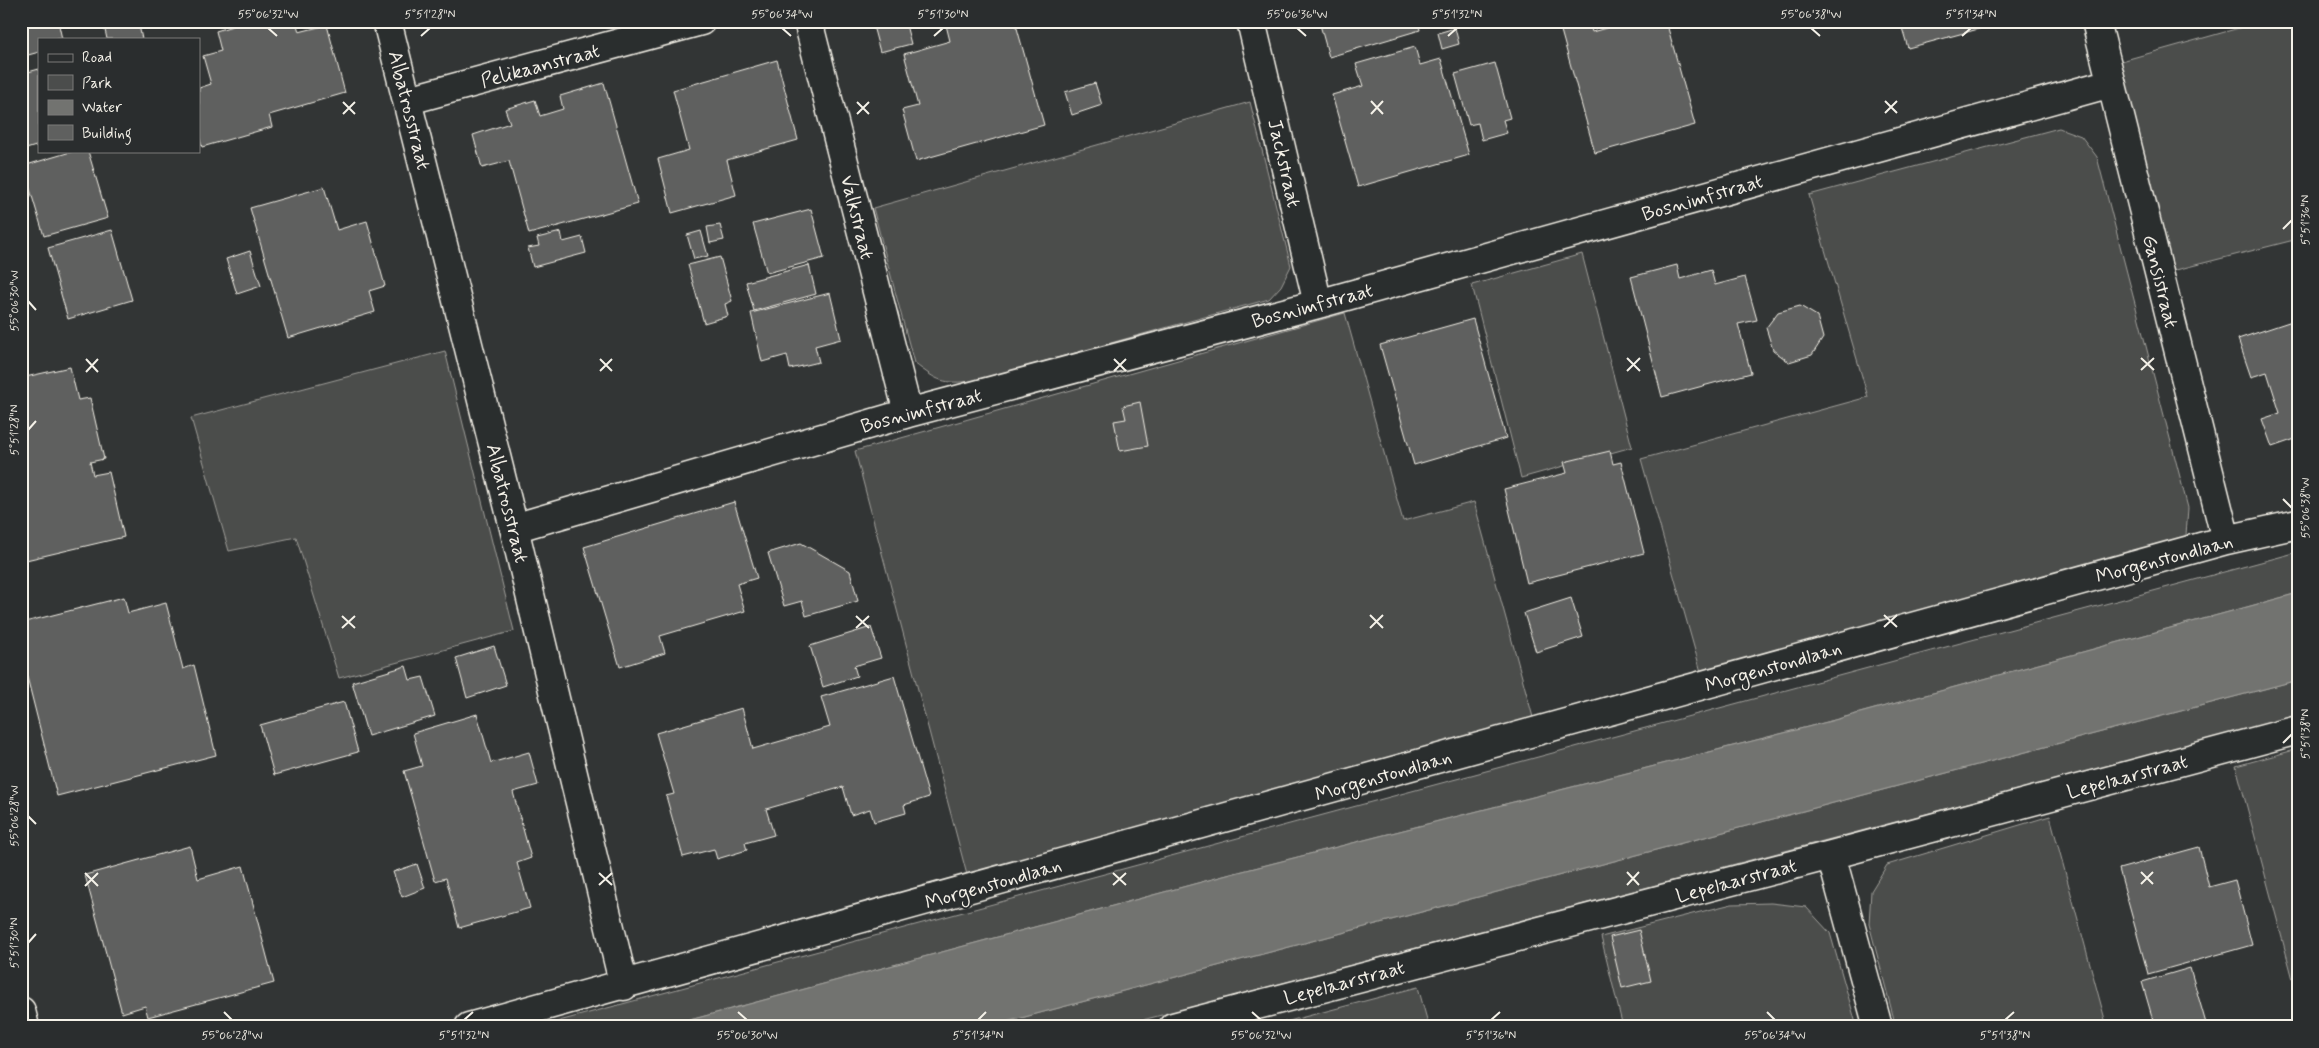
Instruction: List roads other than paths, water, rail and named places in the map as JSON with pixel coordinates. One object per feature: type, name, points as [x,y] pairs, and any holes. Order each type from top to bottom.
[{"type":"street","name":"Albatrosstraat","points":[[388,21],[514,528],[624,986]]},
{"type":"street","name":"Pelikaanstraat","points":[[409,100],[701,21]]},
{"type":"street","name":"Valkstraat","points":[[808,21],[908,413]]},
{"type":"street","name":"Jackstraat","points":[[1252,21],[1318,304]]},
{"type":"street","name":"Gansistraat","points":[[2096,21],[2226,540]]},
{"type":"street","name":"Bosnimfstraat","points":[[514,528],[908,413],[1318,304],[2111,83]]},
{"type":"street","name":"Morgenstondlaan","points":[[469,1027],[624,986],[2226,540],[2298,524]]},
{"type":"street","name":"Lepelaarstraat","points":[[1173,1027],[1831,855],[2298,730]]},
{"type":"street","points":[[1831,855],[1878,1027]]},
{"type":"street","points":[[21,1011],[25,1027]]},
{"type":"water","points":[[2298,593],[2298,680],[987,1027],[664,1027],[1231,874],[1827,722]]}]
